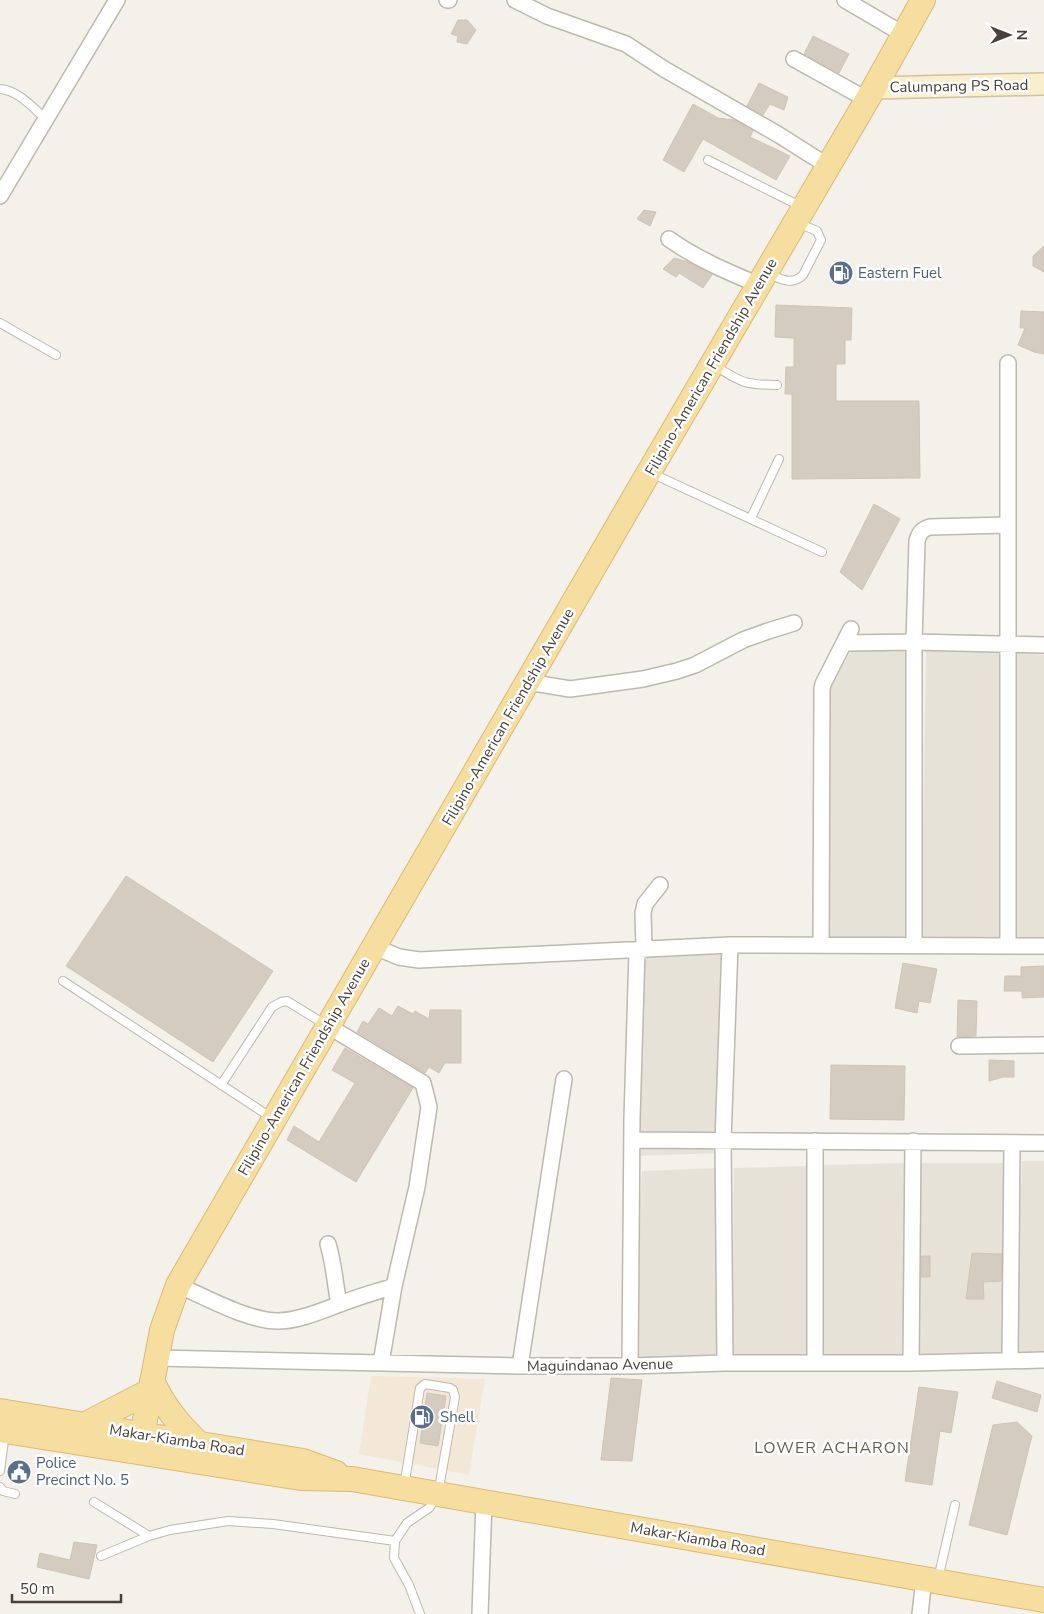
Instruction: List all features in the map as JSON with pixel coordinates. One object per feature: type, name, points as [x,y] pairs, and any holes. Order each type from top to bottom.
[{"type":"main road","name":"Filipino-American Friendship Avenue","points":[[141,1443],[162,1330],[178,1285],[924,0]]},
{"type":"main road","points":[[84,1425],[109,1413],[151,1386],[179,1425],[198,1443]]},
{"type":"main road","name":"Makar-Kiamba Road","points":[[2,1424],[84,1425],[141,1443],[198,1443],[303,1461],[352,1479]]},
{"type":"main road","name":"Makar-Kiamba Road","points":[[2,1424],[141,1443],[301,1478],[352,1479],[1044,1600]]},
{"type":"street","points":[[0,196],[117,0]]},
{"type":"street","points":[[515,0],[546,16],[626,44],[664,69],[779,135],[828,166]]},
{"type":"street","points":[[845,0],[904,34]]},
{"type":"street","points":[[794,59],[870,94]]},
{"type":"street","name":"Calumpang PS Road","points":[[870,94],[1044,84]]},
{"type":"street","points":[[669,240],[717,267],[763,279]]},
{"type":"street","points":[[1008,363],[1008,946]]},
{"type":"street","points":[[914,945],[914,642],[919,534],[923,529],[941,526],[1007,525]]},
{"type":"street","points":[[528,682],[570,689],[643,679],[695,665],[743,640],[794,623]]},
{"type":"street","points":[[821,945],[822,689],[851,629]]},
{"type":"street","points":[[844,643],[914,642],[1044,646]]},
{"type":"street","points":[[630,1366],[633,1140],[642,913],[648,899],[660,885]]},
{"type":"street","points":[[726,1363],[723,1142],[730,945]]},
{"type":"street","points":[[375,947],[399,957],[419,960],[730,945],[1044,946]]},
{"type":"street","points":[[328,1026],[423,1083],[427,1093],[429,1107],[417,1187],[394,1286],[381,1363]]},
{"type":"street","points":[[959,1046],[1044,1045]]},
{"type":"street","points":[[520,1366],[564,1079]]},
{"type":"street","points":[[633,1140],[1044,1143]]},
{"type":"street","points":[[815,1141],[815,1363]]},
{"type":"street","points":[[911,1363],[913,1141]]},
{"type":"street","points":[[1010,1361],[1012,1143]]},
{"type":"street","points":[[328,1244],[333,1262],[339,1304]]},
{"type":"street","points":[[178,1285],[231,1308],[262,1319],[279,1321],[318,1313],[394,1286]]},
{"type":"street","name":"Maguindanao Avenue","points":[[156,1358],[520,1366],[1044,1360]]},
{"type":"street","points":[[480,1614],[484,1502]]},
{"type":"street","points":[[920,1614],[931,1580]]},
{"type":"lane","points":[[0,89],[6,89],[22,98],[46,119]]},
{"type":"lane","points":[[708,160],[800,215],[817,231],[820,240],[799,280],[790,282],[763,279]]},
{"type":"lane","points":[[0,323],[56,355]]},
{"type":"lane","points":[[713,365],[745,383],[754,385],[777,384]]},
{"type":"lane","points":[[751,518],[779,459]]},
{"type":"lane","points":[[649,472],[822,552]]},
{"type":"lane","points":[[63,981],[274,1120]]},
{"type":"lane","points":[[221,1085],[276,1004],[288,1001],[328,1026]]},
{"type":"lane","points":[[404,1488],[420,1388],[425,1384],[453,1390],[455,1397],[438,1494],[429,1508],[407,1523],[395,1541],[394,1558],[409,1586],[420,1614]]},
{"type":"lane","points":[[0,1471],[2,1424]]},
{"type":"lane","points":[[0,1487],[3,1491],[15,1494]]},
{"type":"lane","points":[[94,1502],[149,1536]]},
{"type":"lane","points":[[931,1580],[955,1505]]},
{"type":"lane","points":[[101,1556],[149,1536],[170,1530],[228,1521],[272,1524],[395,1541]]},
{"type":"shaded area","points":[[852,649],[911,650],[907,938],[824,938],[828,691]]},
{"type":"shaded area","points":[[926,650],[1000,651],[999,939],[921,938]]},
{"type":"shaded area","points":[[1017,651],[1044,655],[1044,938],[1016,938]]},
{"type":"shaded area","points":[[721,951],[720,1153],[635,1156],[646,954]]},
{"type":"shaded area","points":[[1022,1161],[1044,1161],[1044,1356],[1015,1358]]},
{"type":"shaded area","points":[[906,1163],[905,1359],[822,1360],[823,1165]]},
{"type":"shaded area","points":[[921,1163],[1006,1163],[1003,1359],[918,1360]]},
{"type":"shaded area","points":[[807,1166],[808,1359],[732,1359],[734,1168]]},
{"type":"shaded area","points":[[719,1168],[716,1359],[630,1359],[642,1171]]},
{"type":"shaded area","name":"Shell","points":[[371,1376],[485,1379],[469,1475],[359,1454]]},
{"type":"building","points":[[458,20],[467,20],[476,30],[467,44],[457,42],[458,36],[451,34]]},
{"type":"building","points":[[813,36],[849,54],[839,73],[804,54]]},
{"type":"building","points":[[759,83],[788,97],[784,110],[770,104],[763,115],[747,106]]},
{"type":"building","points":[[693,104],[718,118],[734,120],[753,131],[750,137],[790,156],[776,180],[703,139],[684,172],[663,160]]},
{"type":"building","points":[[644,210],[656,212],[650,226],[637,219]]},
{"type":"building","points":[[1044,246],[1044,272],[1033,266],[1033,256]]},
{"type":"building","points":[[674,258],[688,262],[712,275],[703,288],[679,273],[676,277],[663,269]]},
{"type":"building","points":[[776,305],[852,308],[851,340],[845,340],[845,364],[836,364],[836,401],[919,401],[920,478],[792,479],[792,394],[785,394],[786,367],[794,367],[794,338],[775,337]]},
{"type":"building","points":[[1021,311],[1044,312],[1044,354],[1018,345],[1025,328],[1020,328]]},
{"type":"building","points":[[874,504],[900,519],[862,590],[840,572]]},
{"type":"building","points":[[126,876],[273,971],[213,1062],[66,966]]},
{"type":"building","points":[[903,963],[937,969],[930,1003],[919,1001],[917,1013],[895,1008]]},
{"type":"building","points":[[1044,966],[1044,997],[1022,998],[1022,991],[1004,991],[1005,976],[1021,976],[1021,967]]},
{"type":"building","points":[[958,1000],[977,1001],[976,1036],[957,1037]]},
{"type":"building","points":[[398,1006],[413,1014],[415,1011],[429,1019],[430,1010],[461,1010],[461,1063],[445,1063],[439,1073],[429,1067],[425,1073],[357,1032],[363,1021],[368,1024],[379,1008],[392,1016]]},
{"type":"building","points":[[345,1048],[413,1088],[356,1182],[287,1140],[294,1126],[319,1142],[355,1083],[332,1070]]},
{"type":"building","points":[[989,1060],[1014,1061],[1014,1077],[1003,1077],[989,1081]]},
{"type":"building","points":[[831,1065],[905,1066],[904,1120],[830,1119]]},
{"type":"building","points":[[972,1253],[1002,1254],[1001,1281],[983,1282],[984,1299],[966,1299]]},
{"type":"building","points":[[921,1256],[930,1256],[930,1277],[921,1277]]},
{"type":"building","points":[[611,1378],[642,1380],[632,1461],[601,1460]]},
{"type":"building","points":[[997,1381],[1041,1395],[1037,1412],[992,1398]]},
{"type":"building","points":[[919,1387],[958,1392],[951,1433],[940,1431],[932,1485],[905,1481]]},
{"type":"building","points":[[427,1393],[446,1396],[438,1446],[420,1443]]},
{"type":"building","points":[[1017,1422],[1032,1436],[1007,1535],[969,1525],[993,1425]]},
{"type":"building","points":[[74,1542],[97,1545],[89,1579],[37,1567],[40,1553],[70,1560]]},
{"type":"place","name":"Eastern Fuel","points":[[841,273]]},
{"type":"place","name":"Shell","points":[[422,1417]]},
{"type":"place","name":"Police Precinct No. 5","points":[[19,1472]]},
{"type":"district","name":"LOWER ACHARON","points":[[832,1448]]}]
